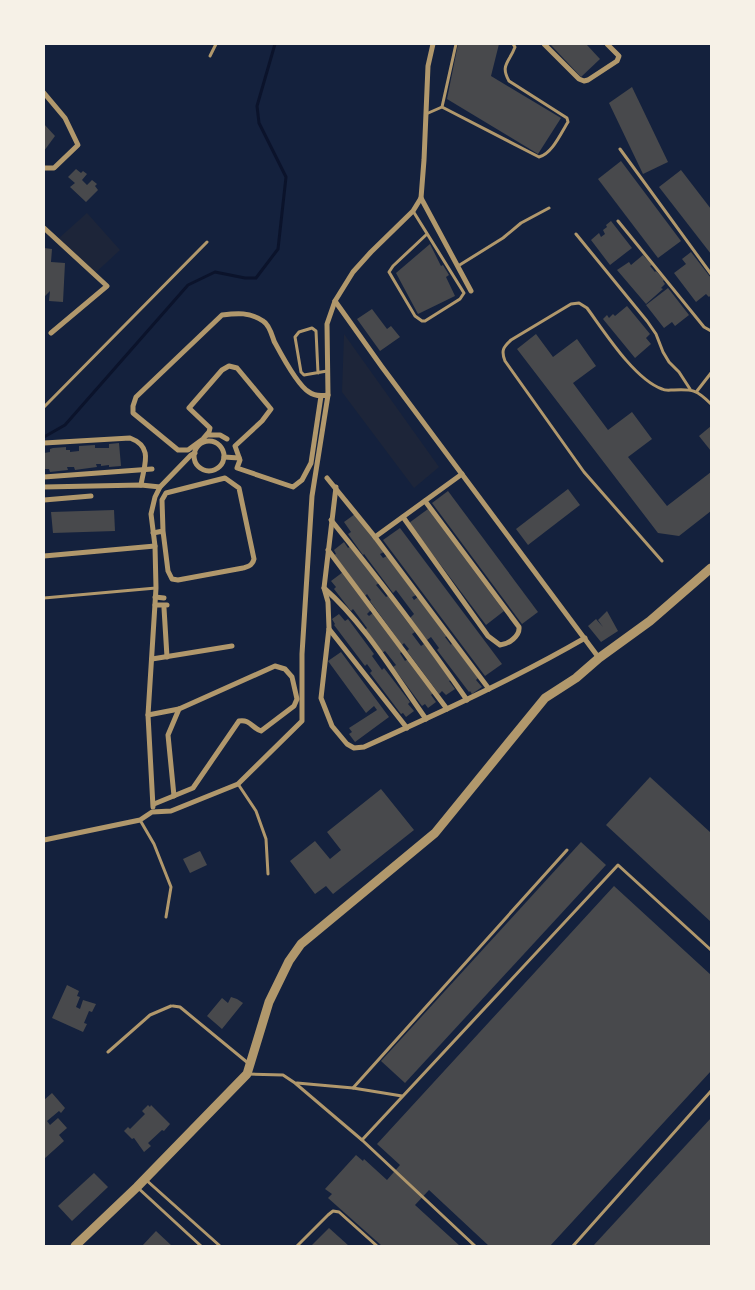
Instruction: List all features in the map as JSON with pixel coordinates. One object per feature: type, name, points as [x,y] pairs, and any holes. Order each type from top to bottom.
[{"type":"street","points":[[44,840],[140,820],[152,812],[171,811],[238,784],[302,721],[302,654],[312,496],[327,398],[326,324],[335,301],[353,272],[413,211],[421,198],[428,66],[434,44]]},
{"type":"street","points":[[544,44],[579,79],[584,81],[617,61],[619,56],[607,44]]},
{"type":"street","points":[[44,93],[65,118],[78,146],[54,168],[44,168]]},
{"type":"street","points":[[421,198],[471,291]]},
{"type":"street","points":[[44,228],[107,286],[51,333]]},
{"type":"street","points":[[335,301],[599,658]]},
{"type":"street","points":[[191,453],[204,442],[213,442],[221,448],[224,457],[217,469],[208,471],[199,466],[191,453],[178,450],[133,413],[133,406],[136,397],[222,315],[249,314],[265,322],[276,345],[300,383],[320,399],[327,398]]},
{"type":"street","points":[[152,812],[154,804],[148,714],[156,588],[155,546],[151,514],[155,497],[160,487],[207,435],[210,428],[189,408],[222,370],[229,366],[237,368],[271,409],[262,421],[235,446],[240,458],[237,468],[293,487],[302,480],[311,463],[320,399]]},
{"type":"street","points":[[207,435],[220,435],[227,439]]},
{"type":"street","points":[[44,443],[130,438],[137,440],[147,455],[142,485]]},
{"type":"street","points":[[224,457],[240,458]]},
{"type":"street","points":[[44,478],[152,469]]},
{"type":"street","points":[[89,474],[90,487]]},
{"type":"street","points":[[375,537],[462,474]]},
{"type":"street","points":[[225,478],[239,488],[254,559],[250,566],[234,570],[178,580],[172,579],[168,570],[163,531],[162,500],[166,493],[225,478]]},
{"type":"street","points":[[327,478],[375,537],[489,689]]},
{"type":"street","points":[[44,487],[142,485],[160,487]]},
{"type":"street","points":[[336,487],[324,588],[328,602],[329,628],[322,698],[332,726],[347,744],[354,748],[364,747],[407,728],[544,662],[586,638]]},
{"type":"street","points":[[44,500],[91,496]]},
{"type":"street","points":[[403,517],[494,642],[500,645],[505,644],[517,636],[520,632],[519,627],[425,501]]},
{"type":"street","points":[[331,520],[372,571],[467,700]]},
{"type":"street","points":[[153,533],[163,531]]},
{"type":"street","points":[[44,556],[155,546]]},
{"type":"street","points":[[328,550],[447,709]]},
{"type":"street","points":[[75,1246],[145,1179],[249,1069],[269,1002],[289,961],[301,944],[435,833],[545,698],[576,678],[599,658],[650,622],[711,568]]},
{"type":"street","points":[[324,588],[340,602],[357,622],[426,719]]},
{"type":"street","points":[[155,597],[164,598]]},
{"type":"street","points":[[155,605],[165,606],[167,657]]},
{"type":"street","points":[[329,628],[407,728]]},
{"type":"street","points":[[152,659],[232,646]]},
{"type":"street","points":[[148,714],[179,709],[275,666],[285,669],[292,677],[297,699],[294,706],[261,731],[256,729],[250,722],[239,721],[194,788],[154,804]]},
{"type":"street","points":[[174,796],[168,735],[179,709]]},
{"type":"lane","points":[[210,56],[216,44]]},
{"type":"lane","points":[[442,108],[456,44]]},
{"type":"lane","points":[[426,114],[442,108],[539,157],[544,156],[568,122],[567,118],[509,81],[504,72],[505,66],[515,48],[513,44]]},
{"type":"lane","points":[[620,149],[711,274]]},
{"type":"lane","points":[[458,266],[503,238],[521,223],[549,208]]},
{"type":"lane","points":[[413,211],[464,293],[460,299],[425,321],[422,321],[416,316],[389,272],[392,266],[427,234]]},
{"type":"lane","points":[[618,221],[704,327],[711,331]]},
{"type":"lane","points":[[576,234],[647,320],[656,334],[663,352],[690,389]]},
{"type":"lane","points":[[44,407],[207,242]]},
{"type":"lane","points":[[662,561],[584,472],[505,361],[502,353],[504,346],[571,304],[578,303],[587,308],[628,363],[645,379],[663,390],[690,389],[696,391],[711,404]]},
{"type":"lane","points":[[318,373],[316,331],[312,328],[299,332],[295,337],[301,372],[304,375],[318,373],[327,371]]},
{"type":"lane","points":[[696,391],[711,373]]},
{"type":"lane","points":[[44,598],[156,588]]},
{"type":"lane","points":[[238,784],[256,811],[266,839],[268,874]]},
{"type":"lane","points":[[140,820],[154,844],[171,887],[166,917]]},
{"type":"lane","points":[[353,1088],[567,850]]},
{"type":"lane","points":[[362,1140],[618,865],[711,950]]},
{"type":"lane","points":[[108,1052],[150,1015],[172,1006],[180,1006],[249,1069],[284,1075],[295,1083],[362,1140],[475,1246]]},
{"type":"lane","points":[[295,1083],[353,1088],[402,1096]]},
{"type":"lane","points":[[572,1246],[711,1091]]},
{"type":"lane","points":[[145,1179],[220,1246]]},
{"type":"lane","points":[[137,1187],[201,1246]]},
{"type":"lane","points":[[297,1246],[334,1211],[339,1212],[377,1246]]},
{"type":"shaded area","points":[[87,213],[120,250],[92,276],[58,239]]},
{"type":"shaded area","points":[[344,334],[439,467],[414,488],[342,392]]},
{"type":"building","points":[[458,44],[499,44],[491,76],[561,118],[538,154],[447,99]]},
{"type":"building","points":[[550,44],[586,44],[600,59],[581,77]]},
{"type":"building","points":[[632,87],[668,162],[643,174],[609,103]]},
{"type":"building","points":[[44,124],[55,136],[44,151]]},
{"type":"building","points":[[621,161],[681,241],[658,258],[598,179]]},
{"type":"building","points":[[76,169],[81,173],[83,171],[87,174],[82,180],[87,185],[92,180],[97,184],[95,186],[98,190],[86,202],[70,187],[75,183],[68,177]]},
{"type":"building","points":[[681,170],[711,209],[711,254],[659,187]]},
{"type":"building","points":[[611,221],[632,248],[610,265],[591,240],[599,233],[601,237],[605,234],[603,230]]},
{"type":"building","points":[[430,244],[441,266],[443,265],[449,275],[446,277],[455,296],[418,314],[396,273]]},
{"type":"building","points":[[44,248],[52,249],[51,262],[65,263],[63,302],[49,301],[50,291],[44,297]]},
{"type":"building","points":[[691,252],[711,278],[711,295],[709,297],[706,294],[696,302],[674,273],[686,264],[682,259]]},
{"type":"building","points":[[643,255],[652,265],[650,266],[655,272],[664,280],[665,284],[661,288],[663,289],[646,304],[617,270],[629,262],[631,265]]},
{"type":"building","points":[[668,288],[689,315],[675,326],[672,322],[664,328],[646,305]]},
{"type":"building","points":[[627,306],[650,334],[646,338],[651,344],[635,358],[603,319],[607,315],[609,318],[613,314],[615,316]]},
{"type":"building","points":[[372,309],[387,329],[391,326],[400,337],[380,351],[357,319]]},
{"type":"building","points":[[536,334],[553,357],[577,339],[596,366],[573,383],[608,430],[632,412],[652,439],[628,457],[667,506],[711,472],[711,511],[679,536],[658,533],[517,349]]},
{"type":"building","points":[[711,426],[711,451],[699,436]]},
{"type":"building","points":[[119,443],[121,466],[109,467],[109,465],[101,466],[101,464],[96,464],[97,467],[75,470],[74,467],[67,467],[68,470],[50,472],[49,469],[44,469],[44,453],[50,452],[50,449],[66,447],[66,450],[70,450],[70,452],[79,451],[79,446],[95,445],[95,448],[109,448],[109,444]]},
{"type":"building","points":[[568,489],[580,505],[528,545],[516,529]]},
{"type":"building","points":[[448,491],[538,612],[522,624],[432,503]]},
{"type":"building","points":[[428,509],[504,611],[486,625],[409,523]]},
{"type":"building","points":[[114,510],[115,531],[53,533],[51,512]]},
{"type":"building","points":[[355,514],[384,552],[380,554],[383,558],[387,556],[416,595],[412,597],[414,600],[418,597],[447,636],[445,637],[451,645],[452,643],[478,678],[476,680],[482,687],[472,694],[437,650],[439,648],[431,637],[427,640],[410,618],[414,614],[396,590],[393,593],[348,534],[351,532],[344,522]]},
{"type":"building","points":[[400,528],[502,664],[485,676],[383,540]]},
{"type":"building","points":[[344,542],[348,548],[351,546],[379,583],[376,585],[386,597],[388,596],[415,632],[412,634],[421,646],[424,644],[451,680],[449,681],[455,689],[446,695],[442,691],[439,694],[407,651],[409,649],[404,643],[402,645],[367,594],[365,596],[334,555],[336,554],[334,550]]},
{"type":"building","points":[[343,572],[371,610],[367,614],[369,616],[373,613],[402,652],[400,653],[405,661],[408,659],[433,693],[431,695],[436,702],[428,708],[425,704],[422,706],[393,667],[396,665],[385,651],[382,653],[365,630],[367,628],[353,609],[351,611],[334,589],[336,587],[331,581]]},
{"type":"building","points":[[607,611],[618,631],[601,642],[588,626],[596,619],[603,627],[598,620]]},
{"type":"building","points":[[339,614],[345,621],[348,619],[374,654],[372,656],[382,670],[384,668],[410,702],[408,704],[414,711],[406,717],[403,713],[401,714],[370,673],[372,671],[367,664],[365,666],[334,625],[332,619]]},
{"type":"building","points":[[341,652],[389,717],[355,742],[349,734],[352,732],[349,728],[377,710],[374,706],[366,713],[328,661]]},
{"type":"building","points":[[650,777],[711,833],[711,922],[606,825]]},
{"type":"building","points":[[381,789],[414,830],[333,894],[326,886],[315,894],[290,861],[315,841],[330,859],[341,850],[327,832]]},
{"type":"building","points":[[581,842],[606,865],[405,1083],[381,1061]]},
{"type":"building","points":[[200,851],[207,865],[190,873],[183,859]]},
{"type":"building","points":[[614,886],[711,975],[711,1071],[550,1246],[489,1246],[429,1190],[415,1205],[460,1246],[382,1246],[328,1198],[332,1194],[325,1189],[356,1155],[363,1161],[364,1159],[387,1180],[400,1165],[377,1144]]},
{"type":"building","points":[[67,985],[79,991],[77,996],[80,997],[76,1007],[80,1009],[83,1000],[96,1004],[92,1012],[89,1011],[84,1023],[87,1024],[83,1032],[52,1018]]},
{"type":"building","points":[[231,997],[243,1003],[222,1029],[207,1016],[222,998],[228,1003]]},
{"type":"building","points":[[52,1093],[65,1108],[61,1113],[59,1111],[47,1121],[50,1125],[58,1118],[67,1128],[59,1135],[64,1141],[44,1159],[44,1100]]},
{"type":"building","points":[[148,1105],[150,1107],[151,1105],[170,1124],[148,1143],[151,1146],[144,1152],[134,1138],[132,1139],[124,1131],[128,1127],[130,1129],[145,1114],[142,1111]]},
{"type":"building","points":[[711,1118],[711,1244],[709,1246],[593,1246]]},
{"type":"building","points":[[94,1173],[108,1187],[72,1221],[58,1206]]},
{"type":"building","points":[[329,1228],[349,1246],[311,1246]]},
{"type":"building","points":[[156,1231],[172,1246],[142,1246]]},
{"type":"waterway","points":[[44,437],[65,425],[188,285],[215,272],[245,278],[256,278],[278,249],[286,177],[259,123],[257,106],[275,44]]}]
